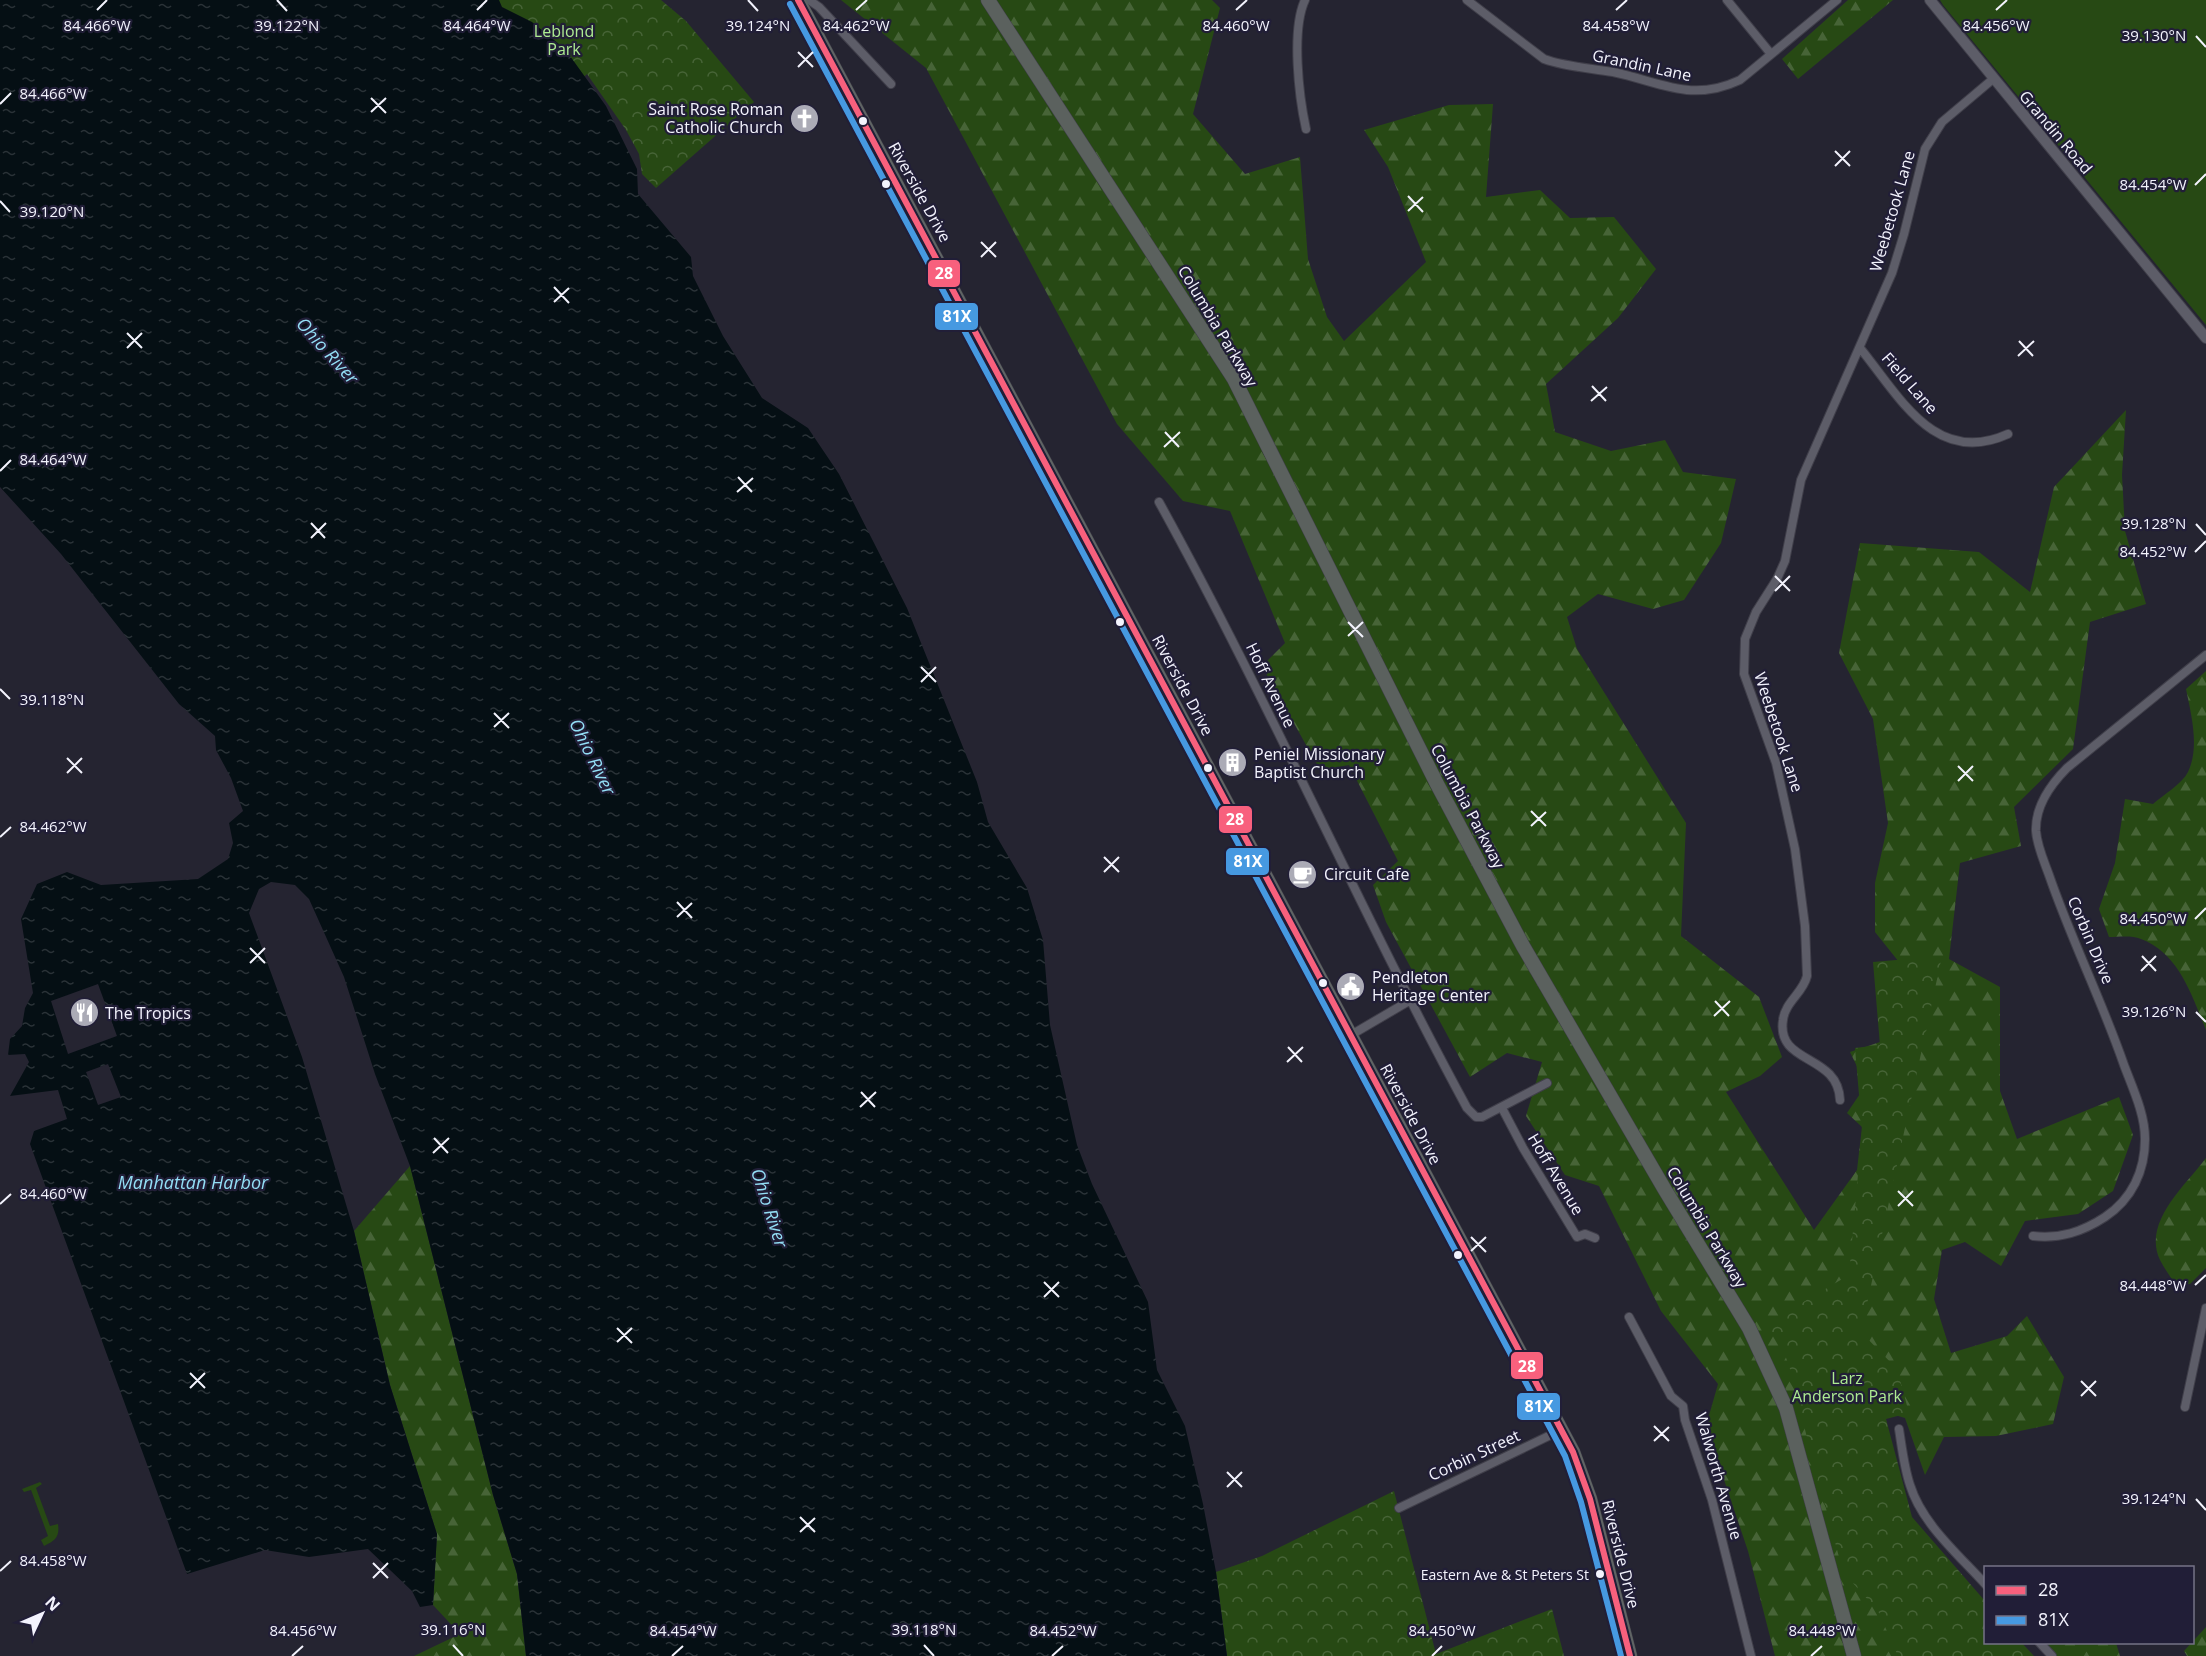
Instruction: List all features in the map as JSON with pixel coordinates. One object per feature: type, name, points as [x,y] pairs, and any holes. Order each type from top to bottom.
[{"type":"highway","name":"Columbia Parkway","points":[[988,0],[1234,379],[1437,784],[1523,946],[1749,1328],[1786,1408],[1854,1656]]},
{"type":"main road","name":"Riverside Drive","points":[[798,0],[1562,1430],[1590,1499],[1630,1656]]},
{"type":"street","points":[[808,0],[819,7],[891,84]]},
{"type":"street","points":[[1305,0],[1299,14],[1297,37],[1302,109],[1306,129]]},
{"type":"street","name":"Grandin Lane","points":[[1467,0],[1544,59],[1559,64],[1616,73],[1680,90],[1701,92],[1722,88],[1740,80],[1837,0]]},
{"type":"street","points":[[1727,0],[1771,54]]},
{"type":"street","name":"Grandin Road","points":[[1930,0],[2206,338]]},
{"type":"street","name":"Weebetook Lane","points":[[1839,1100],[1839,1088],[1830,1072],[1792,1050],[1783,1033],[1786,1010],[1805,983],[1807,976],[1804,926],[1795,849],[1782,784],[1746,682],[1743,656],[1749,625],[1785,561],[1801,480],[1825,421],[1860,348],[1904,234],[1925,149],[1942,123],[1993,79]]},
{"type":"street","name":"Field Lane","points":[[1860,348],[1918,419],[1943,437],[1957,443],[1970,444],[2008,434]]},
{"type":"street","name":"Hoff Avenue","points":[[1159,502],[1207,589],[1409,1001],[1471,1113],[1482,1117],[1499,1109],[1577,1237],[1585,1234],[1595,1239]]},
{"type":"street","name":"Corbin Drive","points":[[2033,1236],[2060,1236],[2081,1230],[2110,1214],[2124,1202],[2138,1177],[2145,1139],[2140,1111],[2109,1021],[2058,901],[2039,847],[2036,831],[2038,817],[2049,790],[2067,768],[2206,655]]},
{"type":"street","points":[[1351,1035],[1409,1001]]},
{"type":"street","points":[[1499,1109],[1547,1083]]},
{"type":"street","points":[[2185,1407],[2206,1308]]},
{"type":"street","name":"Walworth Avenue","points":[[1629,1317],[1671,1396],[1683,1406],[1685,1420],[1712,1500],[1751,1656]]},
{"type":"street","name":"Corbin Street","points":[[1399,1508],[1562,1430]]},
{"type":"street","points":[[1899,1430],[1910,1485],[1918,1503],[1938,1531],[1984,1583]]},
{"type":"street","points":[[2041,1644],[2052,1656]]},
{"type":"green space","name":"Leblond Park","points":[[477,0],[661,0],[686,21],[754,102],[656,188],[642,174],[639,154],[626,130],[587,74],[563,96]]},
{"type":"green space","points":[[841,0],[1212,0],[1220,8],[1193,114],[1245,174],[1300,157],[1308,259],[1327,317],[1344,341],[1426,262],[1388,167],[1364,130],[1449,105],[1493,104],[1486,197],[1540,190],[1570,218],[1614,217],[1656,269],[1618,318],[1546,384],[1555,432],[1611,451],[1665,440],[1683,472],[1736,479],[1721,543],[1684,600],[1653,609],[1598,594],[1567,617],[1577,649],[1686,823],[1681,936],[1759,997],[1782,1057],[1760,1076],[1726,1092],[1814,1230],[1857,1170],[1862,1127],[1847,1113],[1866,1085],[1850,1052],[1916,1030],[1911,977],[1875,932],[1875,883],[1888,823],[1873,719],[1839,653],[1860,543],[1979,552],[2030,592],[2054,487],[2126,410],[2122,475],[2125,531],[2146,604],[2090,622],[2073,749],[2014,807],[2021,846],[1960,863],[1949,959],[2000,987],[2000,1091],[2017,1139],[2119,1097],[2133,1135],[2113,1191],[2078,1214],[2025,1221],[2001,1266],[1965,1242],[1942,1250],[1934,1299],[1951,1353],[2007,1336],[2027,1316],[2064,1377],[2053,1424],[1996,1436],[1944,1437],[1925,1475],[1905,1418],[1888,1413],[1864,1449],[1917,1656],[1775,1656],[1748,1551],[1706,1426],[1718,1384],[1661,1311],[1599,1186],[1565,1175],[1526,1116],[1542,1062],[1507,1053],[1470,1077],[1386,922],[1373,885],[1398,861],[1349,765],[1320,770],[1262,666],[1285,643],[1230,511],[1183,501],[1117,424],[926,68]]},
{"type":"green space","points":[[1848,0],[1893,0],[1798,79],[1782,59]]},
{"type":"green space","points":[[1940,0],[2206,0],[2206,325],[1943,5]]},
{"type":"green space","points":[[2206,671],[2206,1030],[2183,977],[2175,965],[2154,946],[2137,938],[2109,937],[2099,909],[2115,863],[2125,799],[2153,804],[2177,785],[2188,772],[2192,762],[2194,741],[2186,689]]},
{"type":"green space","name":"Larz Anderson Park","points":[[1942,956],[1861,1332],[1897,1369],[1909,1413],[1886,1419],[1912,1517],[1984,1600],[1984,1644],[2023,1644],[2034,1656],[1898,1656],[1878,1611],[1843,1572],[1800,1411],[1804,1409],[1783,1349],[1766,1324],[1849,1275],[1862,1130],[1855,1048],[1880,1045],[1873,962]]},
{"type":"green space","points":[[2206,1158],[2206,1268],[2190,1284],[2175,1284],[2160,1260],[2156,1246],[2157,1232],[2161,1218],[2169,1205]]},
{"type":"green space","points":[[410,1166],[493,1495],[517,1574],[526,1656],[414,1656],[460,1634],[433,1605],[437,1534],[390,1385],[354,1231]]},
{"type":"green space","points":[[40,1482],[42,1484],[36,1488],[50,1526],[58,1524],[56,1538],[44,1546],[41,1540],[48,1536],[31,1490],[24,1492],[22,1489]]},
{"type":"green space","points":[[1394,1491],[1436,1654],[1552,1609],[1564,1656],[1227,1656],[1216,1572],[1262,1556]]},
{"type":"green space","points":[[2206,1627],[2206,1656],[2187,1656],[2184,1651],[2190,1644],[2194,1644],[2194,1640]]},
{"type":"green space","points":[[2040,1644],[2116,1644],[2120,1656],[2052,1656]]},
{"type":"water","points":[[0,0],[499,0],[502,7],[532,22],[565,49],[606,106],[637,169],[638,194],[691,257],[693,276],[723,336],[762,398],[808,428],[839,474],[907,608],[977,782],[988,822],[1027,888],[1043,940],[1050,1025],[1077,1145],[1092,1184],[1148,1302],[1157,1370],[1185,1426],[1216,1572],[1227,1656],[526,1656],[517,1574],[493,1495],[410,1166],[375,1074],[344,977],[309,899],[295,885],[271,882],[259,889],[249,913],[302,1057],[354,1231],[390,1385],[437,1534],[433,1605],[420,1607],[412,1591],[368,1549],[309,1557],[265,1550],[187,1574],[30,1144],[34,1131],[67,1119],[58,1090],[10,1096],[29,1062],[25,1054],[8,1055],[10,1039],[22,1026],[25,1008],[33,993],[21,919],[37,884],[67,872],[101,885],[198,879],[228,859],[233,843],[229,823],[243,811],[231,778],[216,750],[215,736],[179,704],[61,554],[0,487]]},
{"type":"pier","name":"The Tropics","points":[[98,984],[117,1036],[68,1054],[51,1001]]},
{"type":"pier","points":[[108,1064],[121,1097],[98,1105],[86,1072]]},
{"type":"transit line","name":"28","points":[[798,0],[1573,1452],[1590,1499],[1630,1656]]},
{"type":"transit line","name":"81X","points":[[790,4],[1565,1456],[1581,1502],[1621,1656]]},
{"type":"place","name":"Saint Rose Roman Catholic Church","points":[[804,118]]},
{"type":"place","name":"Peniel Missionary Baptist Church","points":[[1233,763]]},
{"type":"place","name":"Circuit Cafe","points":[[1303,874]]},
{"type":"place","name":"Pendleton Heritage Center","points":[[1351,986]]},
{"type":"place","name":"The Tropics","points":[[84,1013]]},
{"type":"place","name":"Eastern Ave & St Peters St","points":[[1600,1574]]},
{"type":"water label","name":"Ohio River","points":[[327,351]]},
{"type":"water label","name":"Ohio River","points":[[592,757]]},
{"type":"water label","name":"Manhattan Harbor","points":[[193,1183]]},
{"type":"water label","name":"Ohio River","points":[[769,1208]]}]
